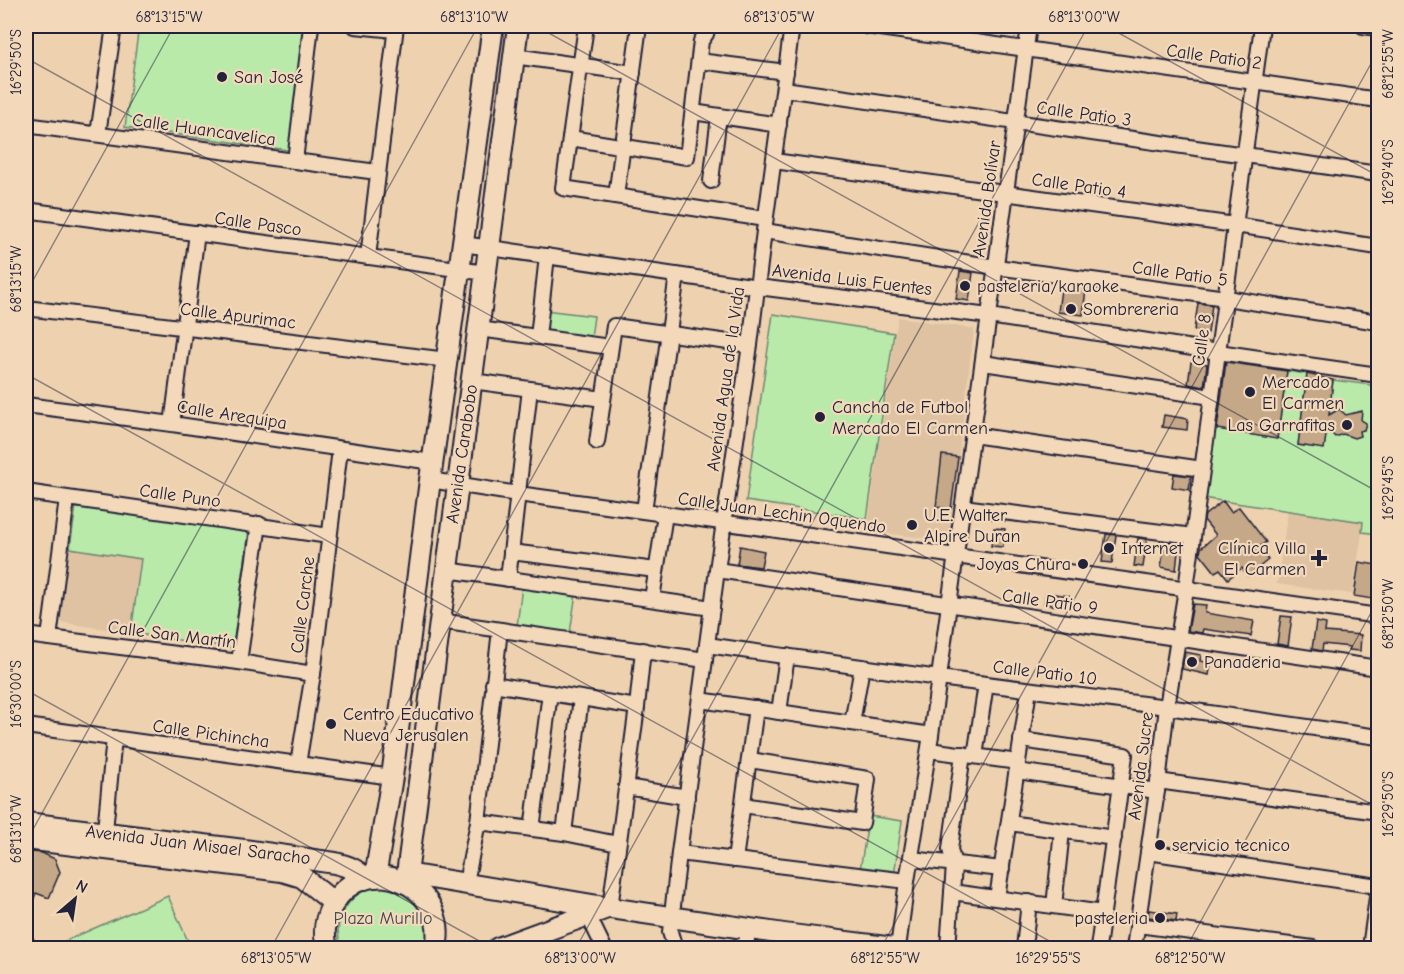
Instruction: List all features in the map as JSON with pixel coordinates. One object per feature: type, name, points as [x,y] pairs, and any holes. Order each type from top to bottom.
[{"type":"street","points":[[98,134],[114,26]]},
{"type":"street","points":[[295,161],[311,26]]},
{"type":"street","points":[[355,26],[395,28],[368,257]]},
{"type":"street","name":"Avenida Carabobo","points":[[370,878],[392,777],[431,471],[493,26]]},
{"type":"street","name":"Avenida Carabobo","points":[[406,878],[518,26]]},
{"type":"street","points":[[586,26],[570,138],[687,157],[701,41],[708,26]]},
{"type":"street","points":[[616,196],[639,26]]},
{"type":"street","name":"Avenida Agua de la Vida","points":[[675,948],[670,932],[679,853],[792,26]]},
{"type":"street","name":"Calle Patio 2","points":[[866,26],[1378,100]]},
{"type":"street","name":"Avenida Bolívar","points":[[931,735],[1029,26]]},
{"type":"street","name":"Calle 8","points":[[1186,589],[1262,26]]},
{"type":"street","points":[[1363,26],[1378,28]]},
{"type":"street","points":[[514,56],[633,73]]},
{"type":"street","points":[[699,61],[786,72]]},
{"type":"street","name":"Calle Patio 3","points":[[783,89],[1378,174]]},
{"type":"street","points":[[693,112],[778,125]]},
{"type":"street","points":[[711,181],[719,116]]},
{"type":"street","name":"Calle Huancavelica","points":[[26,125],[377,172]]},
{"type":"street","name":"Calle Patio 5","points":[[570,138],[563,188],[996,267],[1226,298],[1378,322]]},
{"type":"street","name":"Calle Patio 4","points":[[774,161],[1378,247]]},
{"type":"street","name":"Calle Pasco","points":[[26,210],[486,273]]},
{"type":"street","points":[[172,424],[197,233]]},
{"type":"street","name":"Avenida Luis Fuentes","points":[[463,244],[989,316],[1378,375]]},
{"type":"street","points":[[538,337],[548,256]]},
{"type":"street","points":[[644,511],[677,275]]},
{"type":"street","name":"Calle Apurimac","points":[[26,308],[447,360]]},
{"type":"street","points":[[597,442],[614,326],[750,345]]},
{"type":"street","points":[[479,329],[610,347]]},
{"type":"street","points":[[983,363],[1212,397]]},
{"type":"street","points":[[472,381],[603,399]]},
{"type":"street","points":[[508,579],[530,389]]},
{"type":"street","name":"Calle Arequipa","points":[[26,405],[340,449],[431,471]]},
{"type":"street","points":[[973,435],[1202,469]]},
{"type":"street","name":"Calle Carche","points":[[298,764],[313,674],[340,449]]},
{"type":"street","name":"Calle Juan Lechin Oquendo","points":[[431,471],[458,485],[1378,616]]},
{"type":"street","name":"Calle Puno","points":[[26,492],[330,536]]},
{"type":"street","points":[[49,638],[67,499]]},
{"type":"street","points":[[963,507],[1194,536]]},
{"type":"street","points":[[652,599],[665,514]]},
{"type":"street","points":[[239,662],[259,524]]},
{"type":"street","points":[[511,552],[656,570]]},
{"type":"street","points":[[447,570],[712,608]]},
{"type":"street","name":"Calle Patio 9","points":[[717,570],[1378,668]]},
{"type":"street","name":"Avenida Sucre","points":[[1134,948],[1149,852],[1167,707],[1186,589]]},
{"type":"street","points":[[440,621],[705,660]]},
{"type":"street","points":[[466,883],[478,822],[500,630]]},
{"type":"street","name":"Calle San Martín","points":[[26,635],[239,662],[313,674]]},
{"type":"street","name":"Calle Patio 10","points":[[707,645],[1378,737]]},
{"type":"street","points":[[610,908],[643,650]]},
{"type":"street","points":[[778,712],[787,656]]},
{"type":"street","points":[[852,723],[861,667]]},
{"type":"street","points":[[493,684],[637,707]]},
{"type":"street","points":[[948,948],[954,865],[950,849],[986,684]]},
{"type":"street","points":[[998,898],[1029,690]]},
{"type":"street","points":[[532,829],[550,693]]},
{"type":"street","points":[[564,833],[581,698]]},
{"type":"street","points":[[699,700],[931,735],[898,948]]},
{"type":"street","points":[[735,860],[756,708]]},
{"type":"street","name":"Calle Pichincha","points":[[26,726],[392,777]]},
{"type":"street","points":[[104,841],[114,738]]},
{"type":"street","points":[[1021,740],[1125,755],[1098,948]]},
{"type":"street","points":[[929,750],[969,755],[1121,786],[1157,786],[1378,812]]},
{"type":"street","points":[[743,805],[862,823],[868,779],[750,760]]},
{"type":"street","points":[[626,787],[687,797]]},
{"type":"street","points":[[478,822],[564,833],[618,844]]},
{"type":"street","name":"Avenida Juan Misael Saracho","points":[[26,823],[104,841],[293,873],[302,877],[334,903]]},
{"type":"street","points":[[1009,823],[1114,838]]},
{"type":"street","points":[[1054,906],[1062,831]]},
{"type":"street","name":"Avenida Juan Misael Saracho","points":[[26,839],[104,841],[244,850],[335,863],[348,866],[370,878]]},
{"type":"street","points":[[1149,852],[1378,888],[1370,948]]},
{"type":"street","points":[[679,853],[907,881]]},
{"type":"street","points":[[911,859],[1002,869]]},
{"type":"street","points":[[327,948],[325,926],[334,903],[347,888],[370,878],[387,877],[466,883],[610,908],[749,928],[786,941],[894,948]]},
{"type":"street","points":[[406,878],[421,892],[432,907],[438,930],[436,948]]},
{"type":"street","points":[[952,892],[1103,913]]},
{"type":"street","points":[[1024,948],[1029,902]]},
{"type":"street","points":[[498,948],[610,908]]},
{"type":"street","points":[[588,915],[604,948]]},
{"type":"street","points":[[1138,925],[1313,948]]},
{"type":"street","points":[[735,948],[746,944],[749,928]]},
{"type":"street","points":[[26,942],[28,948]]},
{"type":"shaded area","points":[[898,317],[974,329],[948,541],[867,531]]},
{"type":"shaded area","name":"Clínica Villa El Carmen","points":[[1288,510],[1364,522],[1352,594],[1277,584]]},
{"type":"shaded area","points":[[70,548],[141,559],[131,633],[60,622]]},
{"type":"green space","name":"San José","points":[[139,26],[305,26],[319,28],[302,152],[125,127]]},
{"type":"green space","points":[[544,310],[594,316],[591,338],[542,332]]},
{"type":"green space","name":"Cancha de Futbol Mercado El Carmen","points":[[773,314],[894,333],[867,519],[746,501]]},
{"type":"green space","points":[[1287,371],[1307,374],[1298,445],[1324,448],[1333,380],[1378,386],[1378,534],[1362,532],[1363,522],[1202,498],[1211,428],[1277,439]]},
{"type":"green space","points":[[76,506],[249,530],[233,648],[131,633],[141,559],[70,548]]},
{"type":"green space","points":[[522,586],[576,593],[570,633],[517,626]]},
{"type":"green space","points":[[869,816],[902,821],[894,875],[860,870]]},
{"type":"green space","name":"Plaza Murillo","points":[[390,887],[407,894],[423,912],[427,926],[424,948],[342,948],[338,930],[348,904],[354,897],[371,888]]},
{"type":"green space","points":[[168,896],[191,948],[49,948]]},
{"type":"building","name":"pasteleria/karaoke","points":[[960,271],[973,273],[969,301],[956,299]]},
{"type":"building","points":[[1074,287],[1086,288],[1083,315],[1058,312],[1061,289],[1073,290]]},
{"type":"building","points":[[1198,303],[1212,305],[1208,333],[1194,330]]},
{"type":"building","points":[[1191,362],[1207,364],[1204,387],[1188,384]]},
{"type":"building","name":"Mercado El Carmen","points":[[1226,362],[1287,371],[1277,439],[1217,429]]},
{"type":"building","points":[[1307,374],[1333,380],[1329,415],[1339,409],[1346,415],[1362,411],[1361,420],[1366,423],[1364,430],[1359,431],[1360,436],[1354,438],[1343,434],[1335,437],[1327,429],[1324,449],[1298,445]]},
{"type":"building","points":[[1164,415],[1188,419],[1187,430],[1162,427]]},
{"type":"building","points":[[942,455],[958,457],[951,509],[936,507]]},
{"type":"building","points":[[1174,474],[1191,476],[1189,490],[1172,487]]},
{"type":"building","points":[[1223,501],[1231,512],[1239,507],[1266,542],[1258,548],[1268,560],[1248,576],[1242,568],[1228,579],[1220,569],[1215,572],[1200,553],[1201,548],[1216,535],[1204,520],[1205,515]]},
{"type":"building","points":[[994,528],[1005,529],[1003,547],[991,546]]},
{"type":"building","name":"Internet","points":[[1106,534],[1116,535],[1112,563],[1102,562]]},
{"type":"building","points":[[1138,538],[1147,539],[1143,567],[1134,566]]},
{"type":"building","points":[[1165,542],[1179,543],[1176,570],[1161,567]]},
{"type":"building","points":[[740,546],[764,551],[761,567],[737,564]]},
{"type":"building","points":[[1359,562],[1377,565],[1372,599],[1354,596]]},
{"type":"building","points":[[1046,593],[1069,596],[1067,607],[1044,604]]},
{"type":"building","points":[[1193,604],[1206,605],[1205,613],[1254,621],[1251,636],[1203,629],[1202,633],[1188,631]]},
{"type":"building","points":[[1281,616],[1292,617],[1288,646],[1277,644]]},
{"type":"building","points":[[1316,622],[1326,624],[1325,632],[1361,635],[1360,651],[1349,650],[1350,647],[1323,644],[1322,651],[1312,649]]},
{"type":"building","name":"Panaderia","points":[[1185,652],[1201,655],[1200,661],[1211,663],[1209,675],[1182,669]]},
{"type":"building","points":[[32,852],[42,853],[55,859],[60,872],[49,898],[36,893],[33,901],[26,898],[26,860],[28,861]]},
{"type":"building","points":[[1149,910],[1177,914],[1176,921],[1148,917]]},
{"type":"place","name":"San José","points":[[222,77]]},
{"type":"place","name":"pasteleria/karaoke","points":[[965,286]]},
{"type":"place","name":"Sombrereria","points":[[1071,309]]},
{"type":"place","name":"Mercado El Carmen","points":[[1250,392]]},
{"type":"place","name":"Cancha de Futbol Mercado El Carmen","points":[[820,417]]},
{"type":"place","name":"Las Garrafitas","points":[[1347,425]]},
{"type":"place","name":"U.E. Walter Alpire Duran","points":[[912,525]]},
{"type":"place","name":"Internet","points":[[1109,548]]},
{"type":"place","name":"Clínica Villa El Carmen","points":[[1319,558]]},
{"type":"place","name":"Joyas Chura","points":[[1083,564]]},
{"type":"place","name":"Panaderia","points":[[1192,662]]},
{"type":"place","name":"Centro Educativo Nueva Jerusalen","points":[[331,724]]},
{"type":"place","name":"servicio tecnico","points":[[1160,845]]},
{"type":"place","name":"pasteleria","points":[[1160,918]]}]
